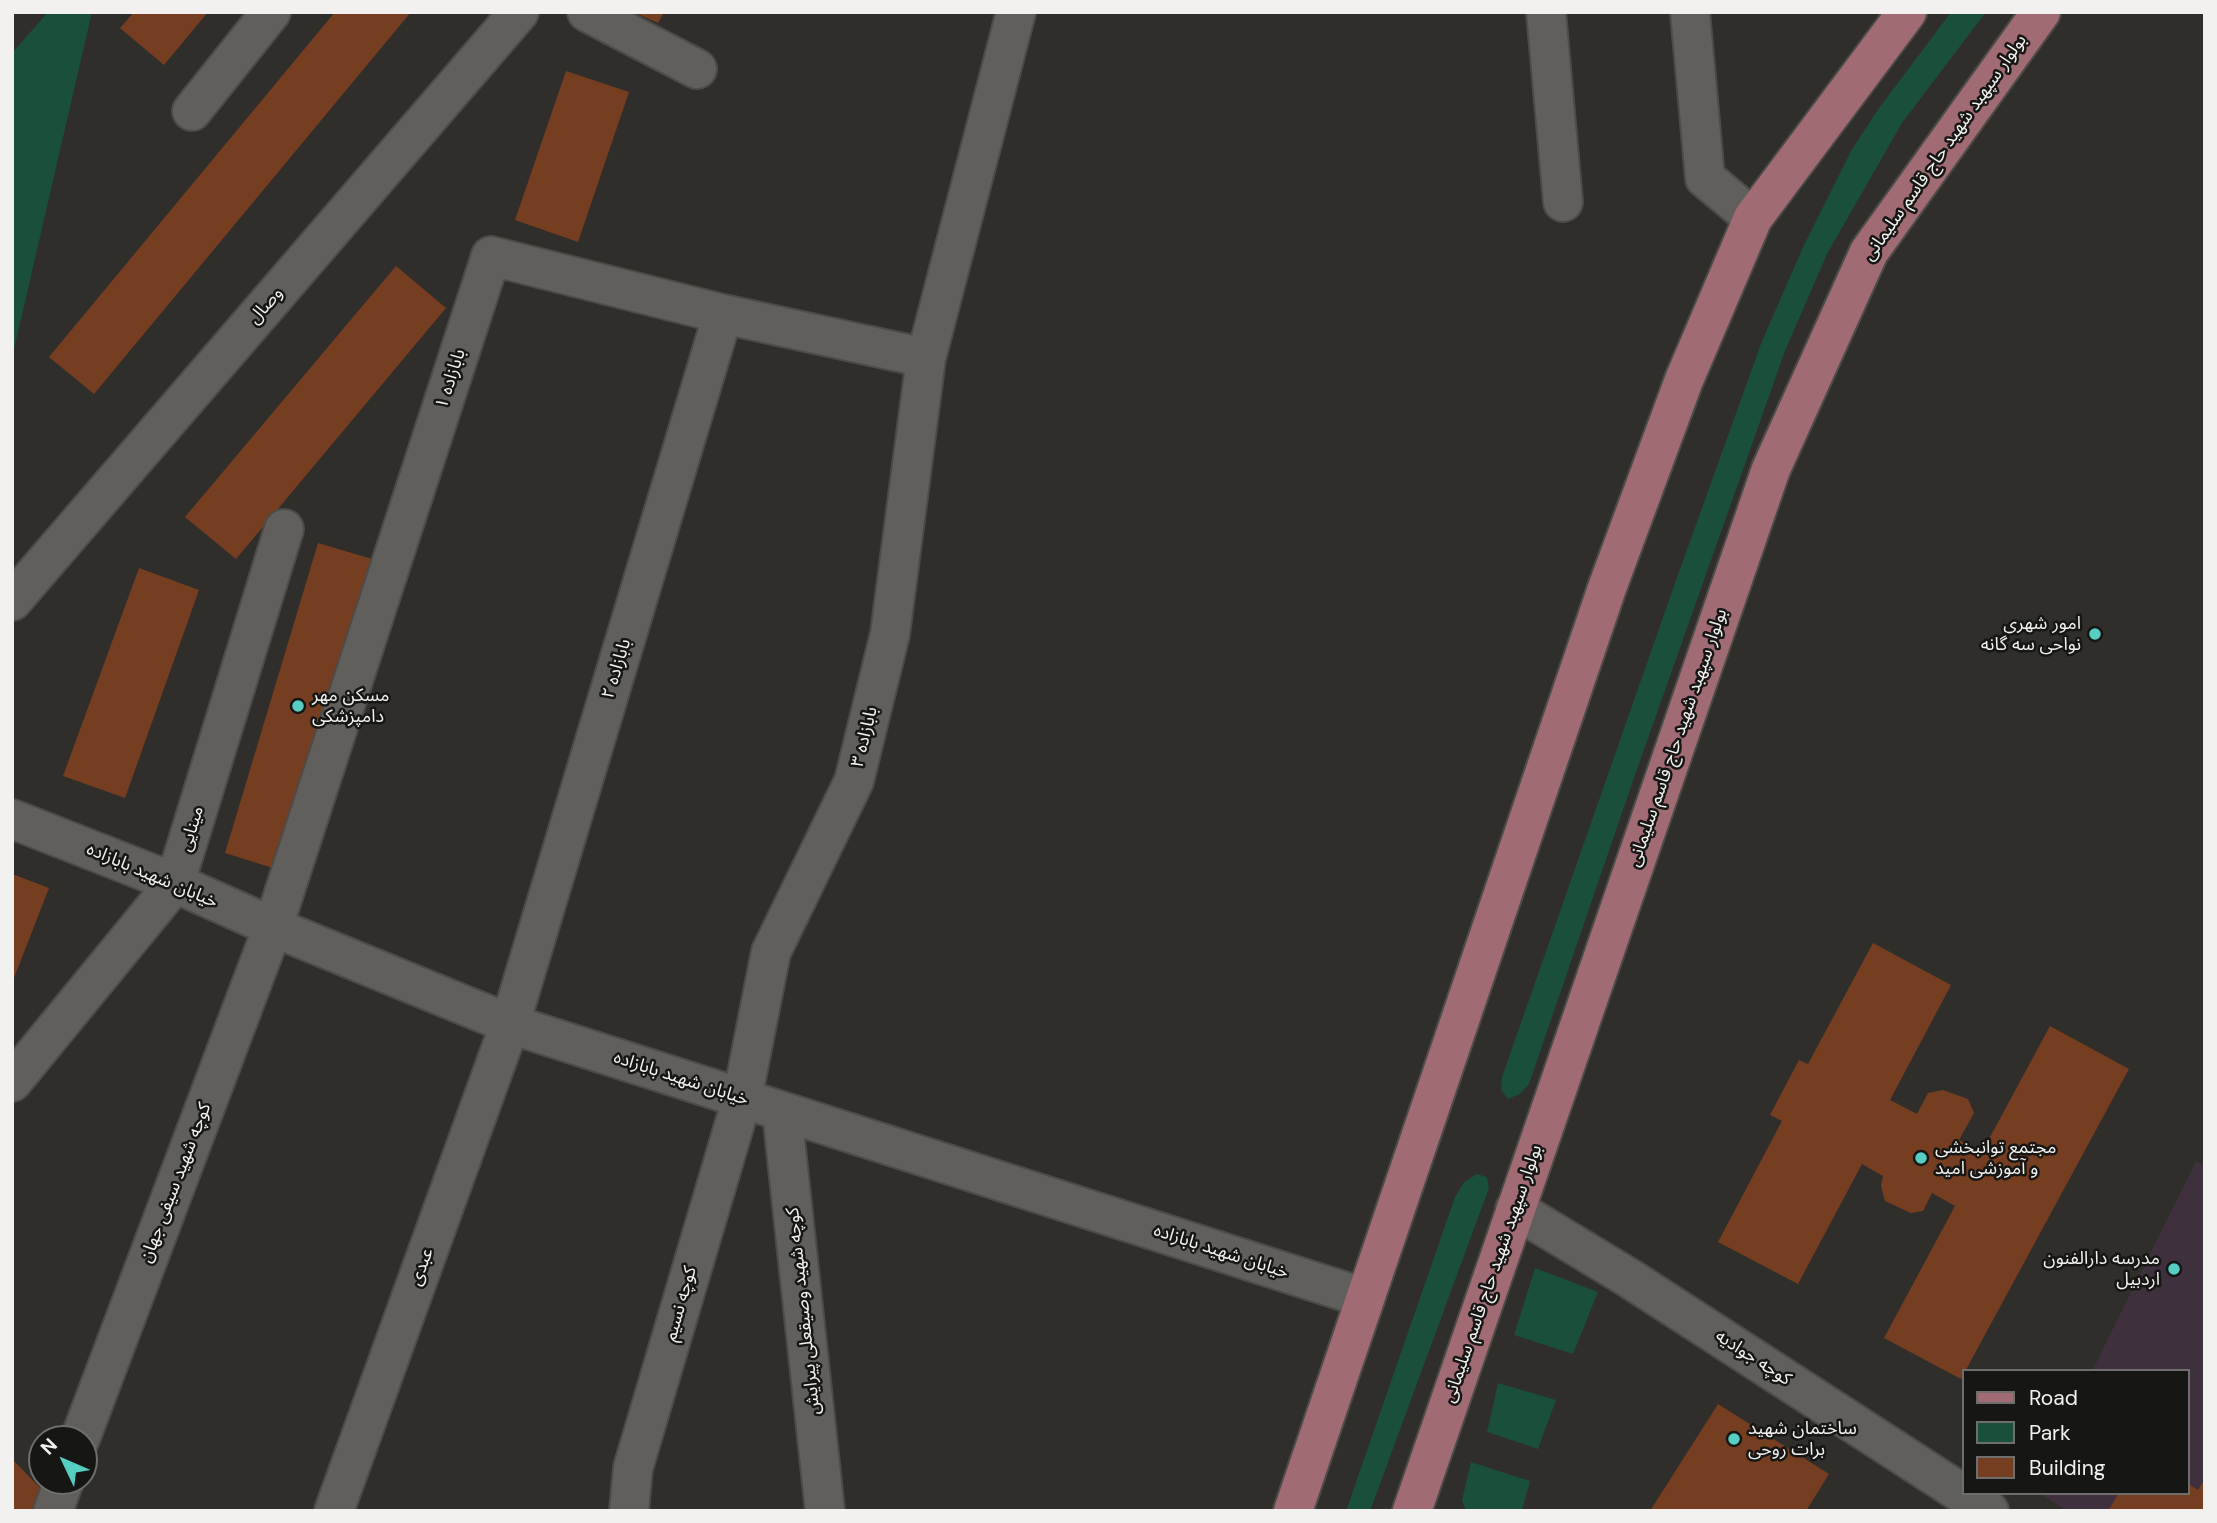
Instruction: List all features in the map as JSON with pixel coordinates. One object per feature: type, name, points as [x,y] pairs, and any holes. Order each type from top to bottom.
[{"type":"main road","points":[[1293,1511],[1607,588],[1684,380],[1753,218],[1907,12]]},
{"type":"main road","name":"بولوار سپهبد شهید حاج قاسم سلیمانی","points":[[1412,1511],[1771,469],[1869,252],[2041,12]]},
{"type":"street","points":[[192,111],[271,12]]},
{"type":"street","name":"وصال","points":[[12,601],[519,12]]},
{"type":"street","points":[[587,12],[697,69]]},
{"type":"street","name":"بابازاده ۳","points":[[741,1099],[771,952],[854,781],[890,635],[926,358],[1016,12]]},
{"type":"street","points":[[1546,12],[1563,202]]},
{"type":"street","points":[[1690,12],[1705,178],[1753,218]]},
{"type":"street","name":"بابازاده ۱","points":[[273,927],[491,256],[723,314],[926,358]]},
{"type":"street","name":"بابازاده ۲","points":[[510,1024],[723,314]]},
{"type":"street","name":"مینایی","points":[[12,1082],[175,883],[284,529]]},
{"type":"street","name":"خیابان شهید بابازاده","points":[[12,818],[175,883],[273,927],[510,1024],[1365,1298]]},
{"type":"street","name":"کوچه شهید سیفی جهان","points":[[85,1425],[273,927]]},
{"type":"street","name":"عبدی","points":[[334,1511],[510,1024]]},
{"type":"street","name":"کوچه نسیم","points":[[629,1511],[633,1468],[741,1099]]},
{"type":"street","name":"کوچه شهید وصیقعلی پیرایش","points":[[782,1112],[825,1511]]},
{"type":"street","name":"کوچه جوادیه","points":[[1515,1209],[1629,1278],[1962,1494]]},
{"type":"street","name":"کوچه جوادیه","points":[[1964,1495],[1989,1511]]},
{"type":"shaded area","name":"مدرسه دارالفنون اردبیل","points":[[2196,1161],[2205,1167],[2205,1511],[2067,1511],[2042,1495],[2189,1495],[2189,1369],[2093,1369]]},
{"type":"green space","points":[[48,12],[92,12],[12,358],[12,53]]},
{"type":"green space","points":[[1951,12],[1986,12],[1902,123],[1827,254],[1785,351],[1529,1084],[1520,1094],[1508,1099],[1501,1090],[1502,1077],[1762,341],[1804,245],[1852,149],[1879,108]]},
{"type":"green space","points":[[1477,1174],[1487,1177],[1489,1188],[1370,1511],[1346,1511],[1455,1197],[1464,1182]]},
{"type":"green space","points":[[1535,1268],[1598,1292],[1573,1354],[1514,1335]]},
{"type":"green space","points":[[1498,1383],[1556,1400],[1538,1449],[1487,1432]]},
{"type":"green space","points":[[1471,1462],[1530,1481],[1522,1511],[1466,1511],[1462,1500]]},
{"type":"building","points":[[134,12],[208,12],[164,65],[120,28]]},
{"type":"building","points":[[335,12],[411,12],[94,394],[49,357]]},
{"type":"building","points":[[633,12],[664,12],[658,23]]},
{"type":"building","points":[[566,71],[629,92],[578,242],[515,220]]},
{"type":"building","points":[[396,266],[446,308],[236,559],[185,517]]},
{"type":"building","name":"مسکن مهر دامپزشکی","points":[[318,543],[372,559],[279,870],[225,853]]},
{"type":"building","points":[[139,568],[199,590],[125,798],[63,776]]},
{"type":"building","points":[[12,874],[49,888],[12,983]]},
{"type":"building","name":"مجتمع توانبخشی و آموزشی امید","points":[[1873,943],[1951,985],[1890,1100],[1917,1114],[1928,1093],[1943,1090],[1968,1099],[1974,1113],[1959,1140],[1982,1152],[2050,1026],[2129,1069],[1966,1369],[1962,1369],[1961,1379],[1884,1338],[1955,1206],[1932,1193],[1923,1211],[1911,1213],[1885,1201],[1881,1186],[1883,1176],[1862,1164],[1798,1284],[1718,1242],[1782,1121],[1770,1115],[1799,1060],[1808,1064]]},
{"type":"building","name":"ساختمان شهید برات روحی","points":[[1718,1404],[1829,1474],[1806,1511],[1650,1511]]},
{"type":"building","points":[[12,1459],[28,1475],[28,1495],[47,1495],[51,1499],[47,1511],[12,1511]]},
{"type":"building","points":[[2205,1479],[2205,1511],[2108,1511],[2118,1495],[2189,1495],[2189,1484],[2198,1490]]},
{"type":"place","name":"امور شهری نواحی سه گانه","points":[[2095,634]]},
{"type":"place","name":"مسکن مهر دامپزشکی","points":[[298,706]]},
{"type":"place","name":"مجتمع توانبخشی و آموزشی امید","points":[[1921,1158]]},
{"type":"place","name":"مدرسه دارالفنون اردبیل","points":[[2174,1269]]},
{"type":"place","name":"ساختمان شهید برات روحی","points":[[1734,1439]]}]
